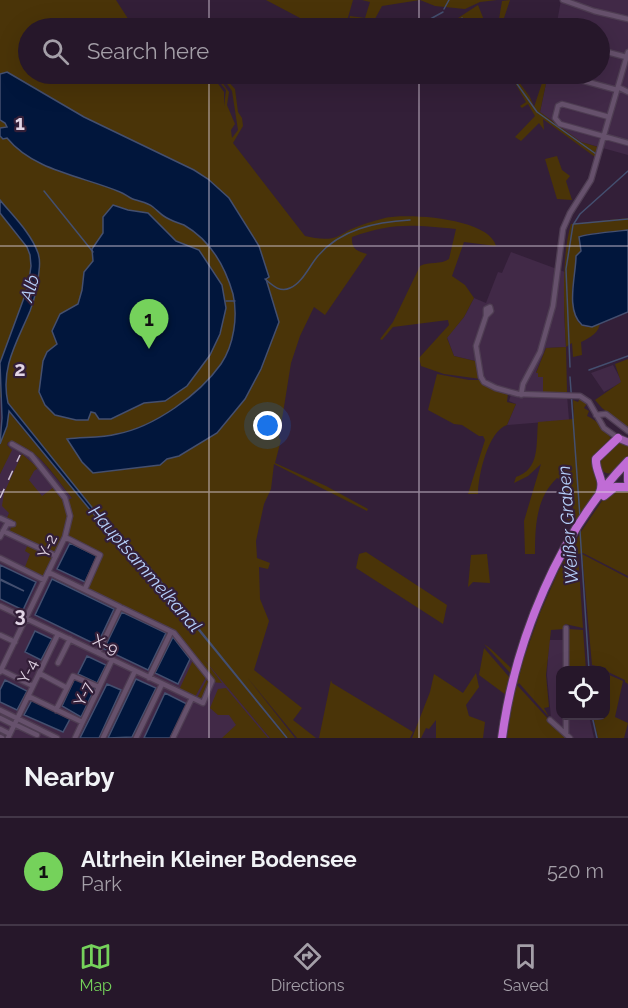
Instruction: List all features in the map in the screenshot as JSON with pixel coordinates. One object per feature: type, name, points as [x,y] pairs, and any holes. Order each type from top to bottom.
[{"type":"highway","points":[[609,433],[620,440]]},
{"type":"highway","points":[[620,440],[601,455],[598,464],[601,471],[609,474],[627,465]]},
{"type":"highway","points":[[598,500],[602,484],[596,467],[596,459],[600,453],[620,440]]},
{"type":"highway","points":[[627,465],[628,481]]},
{"type":"highway","points":[[503,738],[511,688],[529,629],[549,579],[598,500],[627,465]]},
{"type":"highway","points":[[598,500],[613,488],[628,487]]},
{"type":"street","points":[[563,0],[594,11],[628,19]]},
{"type":"street","points":[[521,395],[522,387],[537,360],[553,306],[563,229],[570,213],[591,180],[627,55],[610,52]]},
{"type":"street","points":[[600,84],[628,92]]},
{"type":"street","points":[[609,117],[562,104],[558,106],[555,118],[557,122],[628,143]]},
{"type":"street","points":[[486,316],[476,346],[482,379],[496,388],[521,395],[570,394],[586,400],[609,433]]},
{"type":"street","points":[[596,415],[606,414],[628,431]]},
{"type":"street","name":"Y-2","points":[[0,671],[65,537],[70,516],[65,498],[32,455],[12,444]]},
{"type":"street","points":[[0,518],[17,528],[17,537]]},
{"type":"street","points":[[0,537],[7,524],[13,524]]},
{"type":"street","points":[[3,531],[56,556]]},
{"type":"street","points":[[65,537],[100,555],[85,590]]},
{"type":"street","points":[[0,558],[44,580]]},
{"type":"street","points":[[48,572],[171,632],[149,678]]},
{"type":"street","name":"X-9","points":[[0,606],[203,703],[212,681],[171,632]]},
{"type":"street","points":[[98,653],[121,607]]},
{"type":"street","points":[[566,628],[566,666]]},
{"type":"street","name":"Y-4","points":[[9,736],[58,634]]},
{"type":"street","points":[[0,635],[15,642]]},
{"type":"street","points":[[58,663],[70,639]]},
{"type":"street","name":"Y-7","points":[[75,738],[112,660]]},
{"type":"street","points":[[0,671],[33,686]]},
{"type":"street","points":[[103,738],[135,671]]},
{"type":"street","points":[[39,673],[67,688]]},
{"type":"street","points":[[56,710],[74,676],[99,687]]},
{"type":"street","points":[[136,738],[162,684]]},
{"type":"street","points":[[28,696],[82,722]]},
{"type":"street","points":[[174,738],[192,698]]},
{"type":"street","points":[[0,710],[17,719],[38,735]]},
{"type":"street","points":[[0,718],[38,735],[57,738]]},
{"type":"street","points":[[550,720],[568,736]]},
{"type":"street","points":[[566,720],[568,736]]},
{"type":"street","points":[[0,729],[16,738]]},
{"type":"shaded area","points":[[0,0],[116,0],[128,18],[18,18],[18,84],[218,84],[224,92],[224,106],[226,90],[221,84],[223,84],[229,92],[227,105],[235,124],[231,130],[232,138],[238,130],[232,91],[227,84],[230,84],[235,89],[238,112],[243,126],[233,143],[305,236],[333,238],[376,220],[411,216],[446,220],[479,229],[490,237],[496,246],[464,242],[452,276],[465,285],[474,298],[464,317],[447,338],[454,356],[475,361],[481,379],[444,374],[421,366],[419,358],[449,325],[448,320],[393,327],[382,340],[380,339],[393,322],[420,266],[449,259],[456,229],[404,226],[380,229],[352,237],[355,249],[367,254],[325,315],[314,307],[300,336],[291,363],[279,438],[281,440],[275,463],[326,486],[368,509],[367,511],[274,464],[271,489],[264,504],[256,541],[257,558],[270,563],[268,569],[259,567],[260,599],[269,621],[254,670],[302,708],[293,720],[316,738],[297,738],[247,677],[295,738],[287,738],[145,563],[134,560],[7,401],[0,397]]},
{"type":"shaded area","points":[[266,0],[353,0],[348,18],[300,18]]},
{"type":"shaded area","points":[[362,0],[420,0],[382,6],[375,18],[365,18],[370,2]]},
{"type":"shaded area","points":[[420,0],[497,0],[480,2],[465,9],[435,6]]},
{"type":"shaded area","points":[[510,0],[504,18],[499,18],[502,1]]},
{"type":"shaded area","points":[[561,0],[628,0],[628,155],[581,142],[540,112],[546,84],[610,84],[610,18],[558,18]]},
{"type":"shaded area","points":[[478,5],[483,18],[458,18]]},
{"type":"shaded area","points":[[516,84],[520,84],[534,107],[542,84],[546,84],[540,112],[581,142],[598,147],[595,157],[543,119],[544,130],[539,123],[521,141],[515,137],[535,116],[528,104],[522,108],[520,106],[526,102]]},
{"type":"shaded area","points":[[557,156],[562,170],[570,176],[566,181],[572,200],[557,199],[545,159]]},
{"type":"shaded area","points":[[628,218],[628,230],[579,237],[581,251],[576,256],[572,291],[578,322],[586,327],[600,322],[600,326],[591,337],[581,342],[582,355],[573,357],[572,343],[566,347],[564,268],[571,224]]},
{"type":"shaded area","points":[[511,252],[565,272],[566,347],[546,348],[536,372],[543,376],[543,396],[567,395],[569,420],[507,425],[516,404],[509,401],[512,391],[481,379],[475,361],[454,356],[447,337],[464,317],[474,298],[486,303],[498,272],[502,273]]},
{"type":"shaded area","points":[[566,347],[567,392],[543,393],[543,377],[538,377],[536,373],[546,348]]},
{"type":"shaded area","points":[[628,359],[628,429],[595,400],[621,382],[615,364]]},
{"type":"shaded area","points":[[613,365],[622,382],[604,392],[591,373]]},
{"type":"shaded area","points":[[437,374],[481,380],[508,393],[507,402],[516,404],[507,425],[500,429],[489,445],[482,466],[478,494],[468,494],[485,440],[483,436],[428,410]]},
{"type":"shaded area","points":[[580,398],[588,402],[584,408],[589,411],[587,416],[609,434],[612,442],[596,459],[599,491],[560,554],[538,601],[520,649],[499,738],[506,695],[479,675],[484,648],[510,678],[512,675],[484,644],[512,669],[539,595],[556,560],[575,526],[566,519],[566,514],[573,509],[573,497],[566,495],[566,482],[557,478],[545,494],[538,513],[535,554],[525,554],[524,521],[541,464],[528,476],[514,483],[516,477],[524,473],[533,462],[538,422],[574,419],[573,400],[578,402]]},
{"type":"shaded area","points":[[8,411],[133,562],[145,565],[151,572],[286,738],[270,738],[202,657],[222,683],[211,682],[200,700],[197,698],[206,677],[195,697],[179,690],[194,658],[174,632],[86,589],[102,556],[65,536],[44,577],[25,567],[30,554],[25,551],[29,542],[9,532],[12,526],[4,525],[9,513],[2,506],[4,493],[22,454],[38,468],[29,480],[42,496],[54,487],[64,502],[72,498],[36,455],[19,445],[8,442],[7,445],[12,450],[0,474],[0,444],[7,426]]},
{"type":"shaded area","points":[[8,441],[33,450],[270,738],[0,738],[0,474],[11,450],[7,445]]},
{"type":"shaded area","points":[[619,441],[628,444],[628,457],[612,472],[605,472],[599,462]]},
{"type":"shaded area","points":[[628,488],[628,576],[583,553],[578,554],[583,628],[565,624],[564,629],[551,630],[546,675],[549,707],[544,708],[549,717],[519,683],[517,685],[569,738],[507,738],[513,700],[524,658],[558,572],[582,530],[606,495]]},
{"type":"shaded area","points":[[366,552],[447,605],[443,624],[356,568],[359,554]]},
{"type":"shaded area","points":[[487,554],[490,583],[473,582],[468,587],[471,555]]},
{"type":"shaded area","points":[[582,554],[628,578],[628,684],[625,680],[610,673],[610,666],[592,665]]},
{"type":"shaded area","points":[[568,629],[583,630],[586,666],[568,666]]},
{"type":"shaded area","points":[[549,640],[565,640],[565,666],[556,666],[556,720],[590,720],[594,738],[573,738],[551,718],[547,675]]},
{"type":"shaded area","points":[[476,673],[479,687],[466,705],[469,716],[485,722],[483,738],[436,738],[436,720],[429,729],[426,728],[421,738],[412,738],[430,692],[434,674],[463,693]]},
{"type":"shaded area","points":[[610,675],[623,681],[615,717],[628,723],[624,738],[598,738],[594,720],[610,720]]},
{"type":"shaded area","points":[[331,680],[332,683],[413,732],[410,738],[319,738]]},
{"type":"shaded area","points":[[226,688],[268,738],[222,738],[236,725],[229,715],[218,715],[210,708],[218,689]]},
{"type":"water","points":[[7,72],[18,78],[18,84],[28,84],[84,117],[208,179],[229,198],[259,246],[279,322],[261,369],[245,399],[217,433],[179,456],[167,459],[160,465],[93,473],[82,462],[67,439],[105,436],[131,430],[175,408],[201,387],[221,364],[232,339],[235,312],[230,284],[209,246],[184,225],[165,217],[149,204],[45,165],[18,149],[7,138],[3,139],[0,136],[0,128],[7,127],[0,120],[0,74]]},
{"type":"water","name":"Alb","points":[[0,200],[31,239],[40,262],[38,281],[30,311],[8,367],[6,390],[8,403],[132,557],[137,561],[145,562],[287,738],[151,572],[145,565],[133,562],[9,411],[7,426],[0,444],[2,418],[0,363],[28,287],[31,266],[27,247],[0,213]]},
{"type":"water","points":[[113,205],[148,213],[176,241],[199,250],[222,285],[226,308],[220,334],[210,355],[187,386],[165,401],[144,403],[111,419],[99,419],[95,413],[91,412],[88,420],[76,420],[55,415],[45,405],[39,392],[43,361],[47,352],[57,344],[52,331],[60,314],[78,304],[84,272],[93,261],[92,249],[103,233],[103,217]]},
{"type":"water","points":[[628,230],[628,312],[592,327],[582,325],[577,319],[573,302],[576,256],[581,251],[579,237]]},
{"type":"water","points":[[70,543],[97,556],[85,582],[57,569]]},
{"type":"water","points":[[0,565],[36,582],[23,610],[0,599],[0,580],[24,591],[0,579]]},
{"type":"water","points":[[52,579],[114,609],[97,645],[35,615]]},
{"type":"water","points":[[122,612],[166,633],[148,670],[104,649]]},
{"type":"water","points":[[35,631],[52,639],[41,660],[25,652]]},
{"type":"water","points":[[173,637],[190,659],[178,684],[155,673]]},
{"type":"water","points":[[87,656],[106,665],[97,683],[78,674]]},
{"type":"water","points":[[75,678],[95,688],[81,717],[62,706]]},
{"type":"water","points":[[136,679],[156,688],[132,737],[108,738]]},
{"type":"water","points":[[5,680],[27,691],[17,710],[0,702],[0,690]]},
{"type":"water","points":[[107,684],[121,690],[99,738],[80,738]]},
{"type":"water","points":[[165,693],[187,704],[170,738],[144,738]]},
{"type":"water","points":[[32,700],[70,719],[63,732],[24,715]]},
{"type":"waterway","points":[[444,9],[449,0]]},
{"type":"waterway","points":[[432,18],[443,12]]},
{"type":"waterway","points":[[517,84],[537,112],[596,154]]},
{"type":"waterway","name":"Weißer Graben","points":[[570,367],[566,269],[573,225],[580,214],[628,171]]},
{"type":"waterway","points":[[44,191],[93,252]]},
{"type":"waterway","points":[[574,224],[628,219]]},
{"type":"waterway","points":[[265,279],[280,289],[290,288],[298,282],[326,247],[336,240],[372,225],[410,220]]},
{"type":"waterway","points":[[226,301],[235,301]]},
{"type":"waterway","points":[[589,370],[628,356]]},
{"type":"waterway","name":"Weißer Graben","points":[[570,377],[580,517]]},
{"type":"waterway","name":"Weißer Graben","points":[[580,531],[589,666]]},
{"type":"waterway","name":"Weißer Graben","points":[[593,720],[597,738]]},
{"type":"railway","points":[[0,498],[20,455]]},
{"type":"place","name":"Altrhein Kleiner Bodensee","points":[[149,349]]},
{"type":"water label","name":"Hauptsammelkanal","points":[[145,569]]}]
